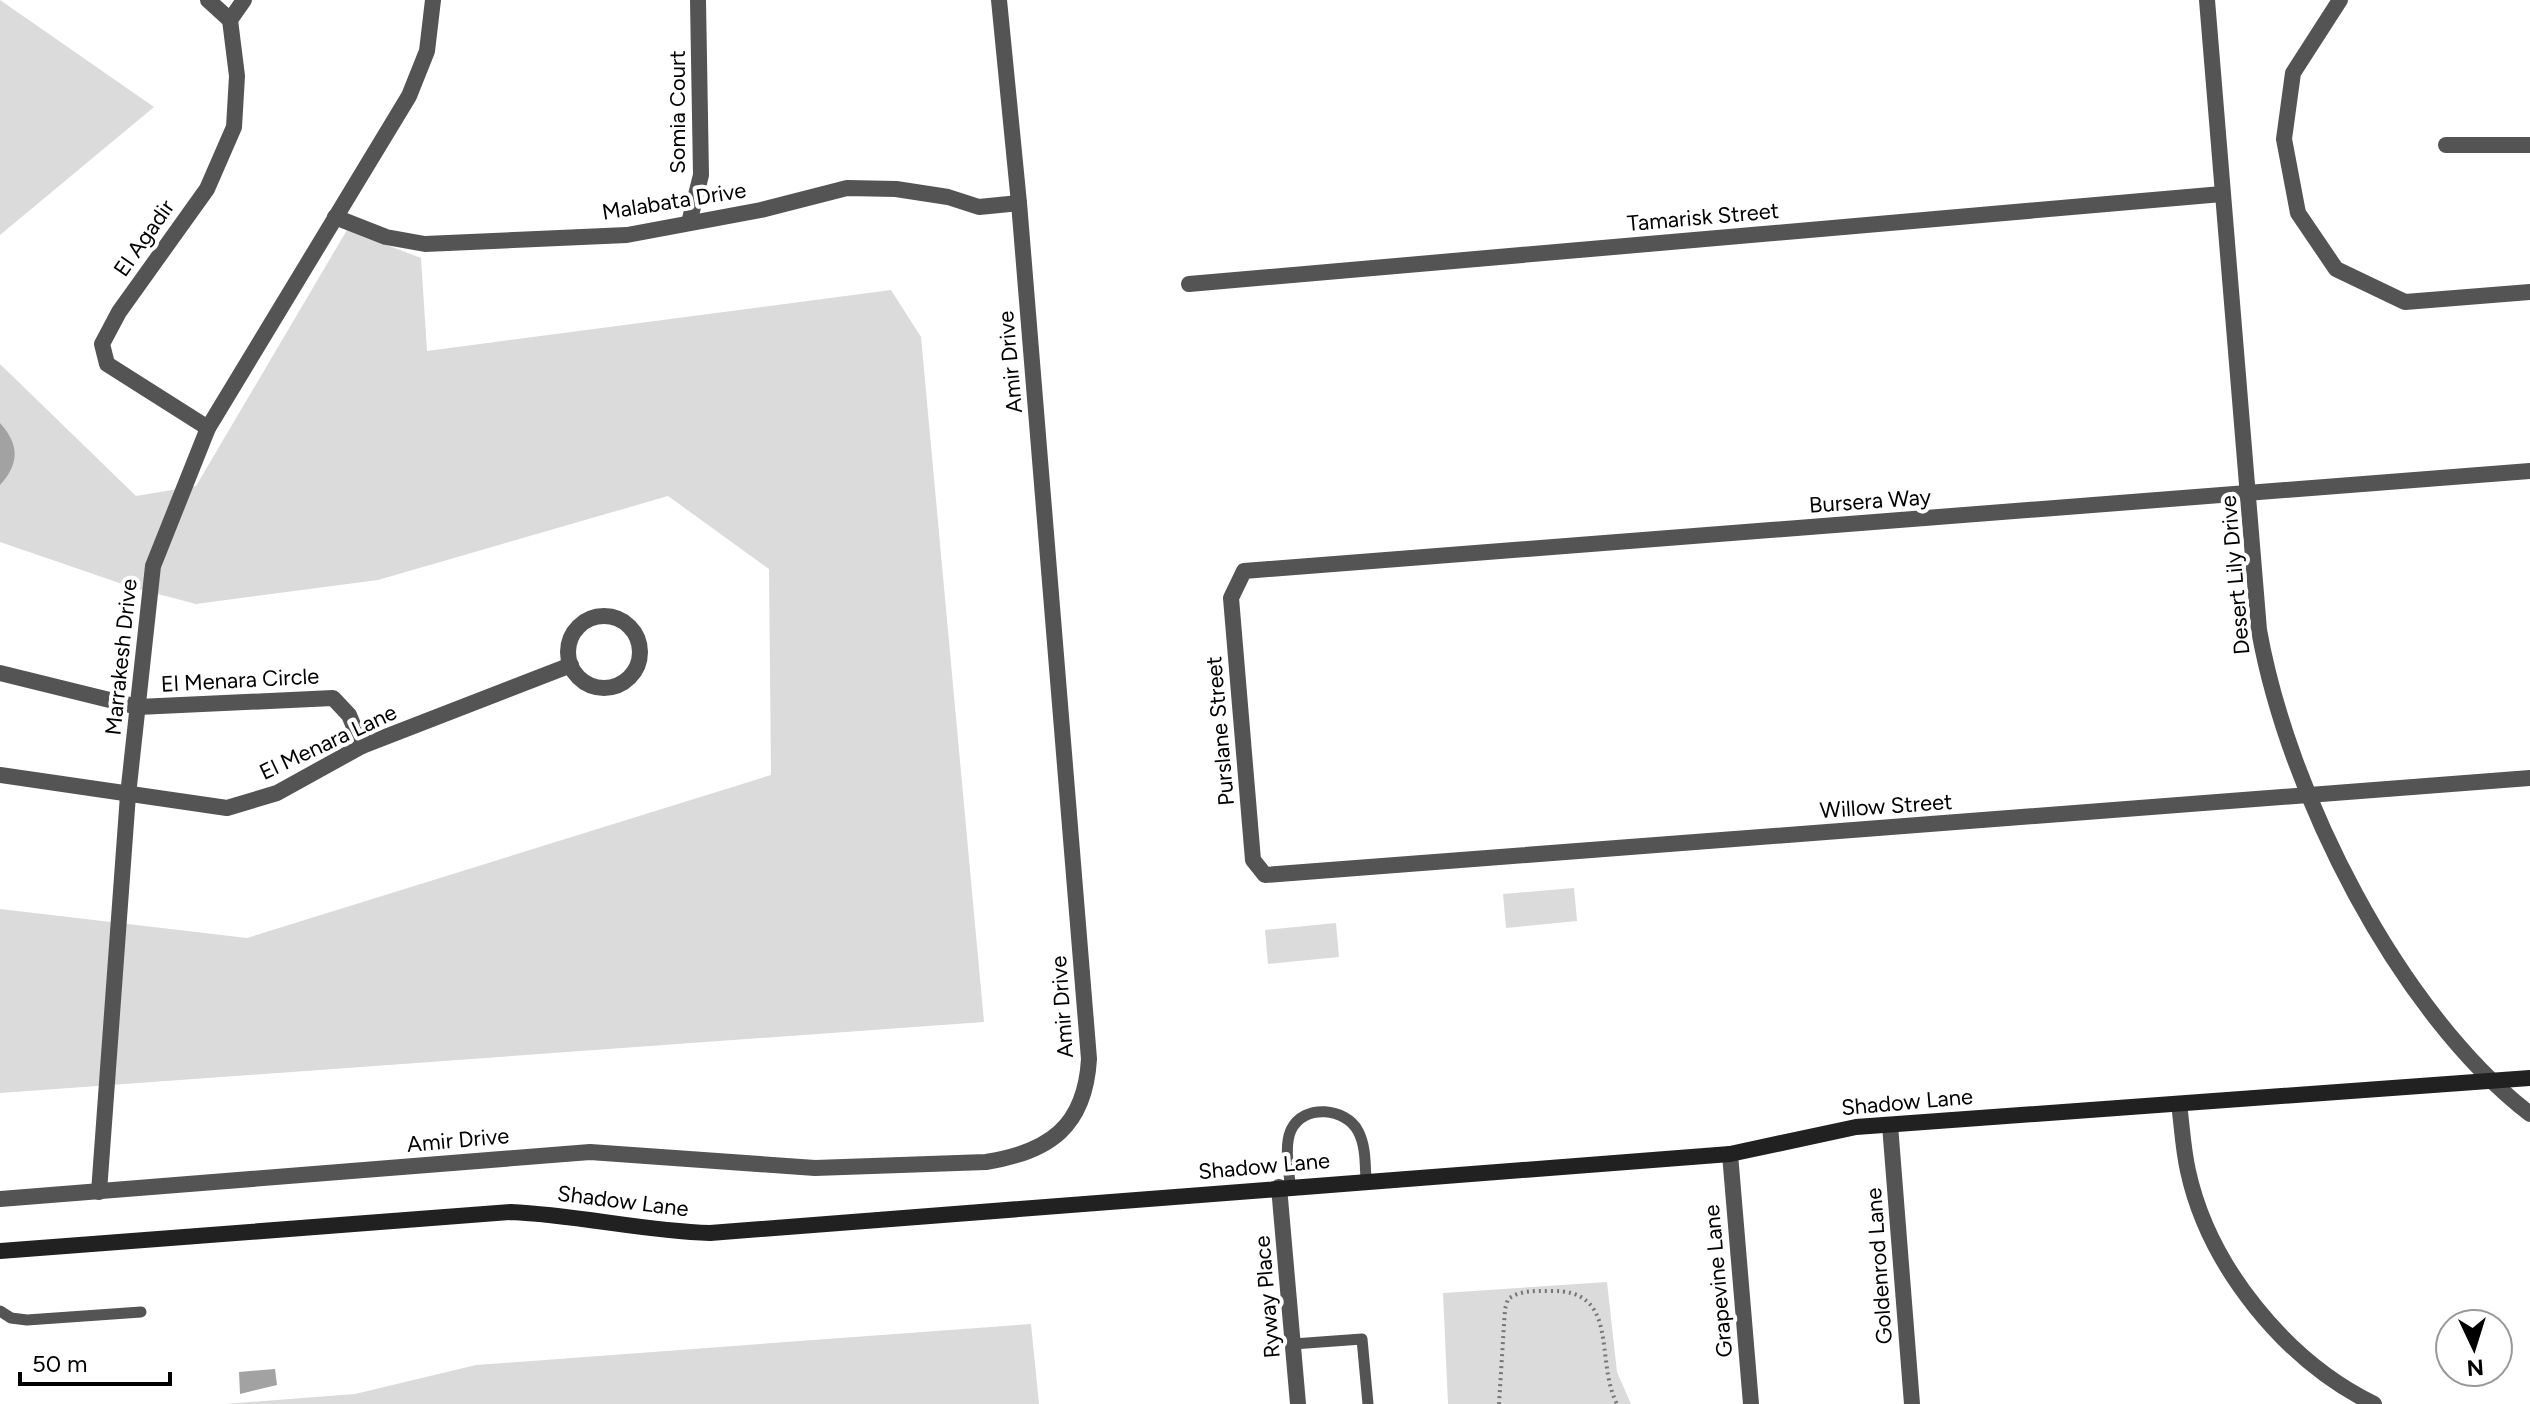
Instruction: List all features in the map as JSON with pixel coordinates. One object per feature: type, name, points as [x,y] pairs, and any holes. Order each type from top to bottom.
[{"type":"street","points":[[208,0],[230,20],[244,0]]},
{"type":"street","name":"Marrakesh Drive","points":[[99,1192],[128,795],[153,566],[208,428],[409,96],[427,51],[433,0]]},
{"type":"street","name":"Somia Court","points":[[689,223],[701,175],[698,0]]},
{"type":"street","name":"Amir Drive","points":[[99,1192],[590,1152],[815,1168],[986,1162],[1030,1151],[1061,1132],[1075,1115],[1084,1096],[1089,1059],[1019,203],[999,0]]},
{"type":"street","name":"Desert Lily Drive","points":[[2207,0],[2259,630],[2266,670],[2306,795],[2341,865],[2417,995],[2492,1082],[2530,1114]]},
{"type":"street","points":[[2339,0],[2293,73],[2284,139],[2298,213],[2336,269],[2405,302],[2530,292]]},
{"type":"street","name":"El Agadir","points":[[208,428],[107,364],[102,344],[119,312],[207,189],[234,127],[237,76],[230,20]]},
{"type":"street","points":[[2446,145],[2530,145]]},
{"type":"street","name":"Malabata Drive","points":[[335,217],[386,237],[425,244],[627,235],[761,210],[847,188],[896,189],[948,197],[979,207],[1019,203]]},
{"type":"street","name":"Tamarisk Street","points":[[1189,284],[2222,194]]},
{"type":"street","name":"Bursera Way","points":[[1231,598],[1244,571],[2530,471]]},
{"type":"street","name":"Purslane Street","points":[[1231,598],[1253,860]]},
{"type":"street","points":[[609,616],[621,620],[638,638],[640,658],[636,669],[618,686],[599,688],[587,684],[571,665],[571,637],[589,620],[609,616]]},
{"type":"street","name":"El Menara Lane","points":[[0,775],[227,808],[277,793],[362,746],[571,665]]},
{"type":"street","name":"El Menara Circle","points":[[0,673],[138,707],[333,698],[349,715],[362,746]]},
{"type":"street","name":"Willow Street","points":[[1253,860],[1265,875],[2530,778]]},
{"type":"street","name":"Shadow Lane","points":[[0,1251],[511,1212],[560,1214],[658,1232],[710,1233],[1285,1186],[1730,1154],[1819,1133],[1890,1125],[2530,1078]]},
{"type":"street","points":[[2179,1104],[2188,1172],[2213,1243],[2252,1303],[2339,1387],[2374,1404]]},
{"type":"street","name":"Goldenrod Lane","points":[[1890,1125],[1912,1404]]},
{"type":"street","name":"Grapevine Lane","points":[[1730,1154],[1751,1404]]},
{"type":"street","name":"Ryway Place","points":[[1285,1186],[1298,1404]]},
{"type":"street","points":[[0,1199],[99,1192]]},
{"type":"lane","points":[[1285,1186],[1291,1129],[1300,1118],[1310,1113],[1336,1113],[1349,1119],[1361,1139],[1366,1180]]},
{"type":"lane","points":[[0,1311],[11,1318],[27,1320],[141,1312]]},
{"type":"lane","points":[[1293,1344],[1362,1339],[1368,1404]]},
{"type":"path","points":[[1499,1404],[1508,1299],[1529,1291],[1567,1290],[1588,1300],[1596,1312],[1606,1376],[1617,1404]]},
{"type":"shaded area","points":[[0,0],[154,107],[0,235]]},
{"type":"shaded area","points":[[347,230],[421,258],[427,351],[891,290],[921,337],[984,1022],[0,1093],[0,909],[247,938],[771,775],[769,569],[668,496],[378,580],[196,604],[131,587],[0,542],[0,364],[136,496],[196,486]]},
{"type":"shaded area","points":[[0,423],[11,438],[15,454],[11,469],[0,485]]},
{"type":"shaded area","points":[[1574,888],[1577,921],[1506,928],[1503,894]]},
{"type":"shaded area","points":[[1336,923],[1339,957],[1268,964],[1265,930]]},
{"type":"shaded area","points":[[1607,1282],[1617,1372],[1631,1404],[1448,1404],[1443,1293]]},
{"type":"shaded area","points":[[1031,1324],[1039,1404],[225,1404],[355,1394],[476,1365]]},
{"type":"shaded area","points":[[275,1369],[277,1385],[240,1394],[239,1372]]}]
